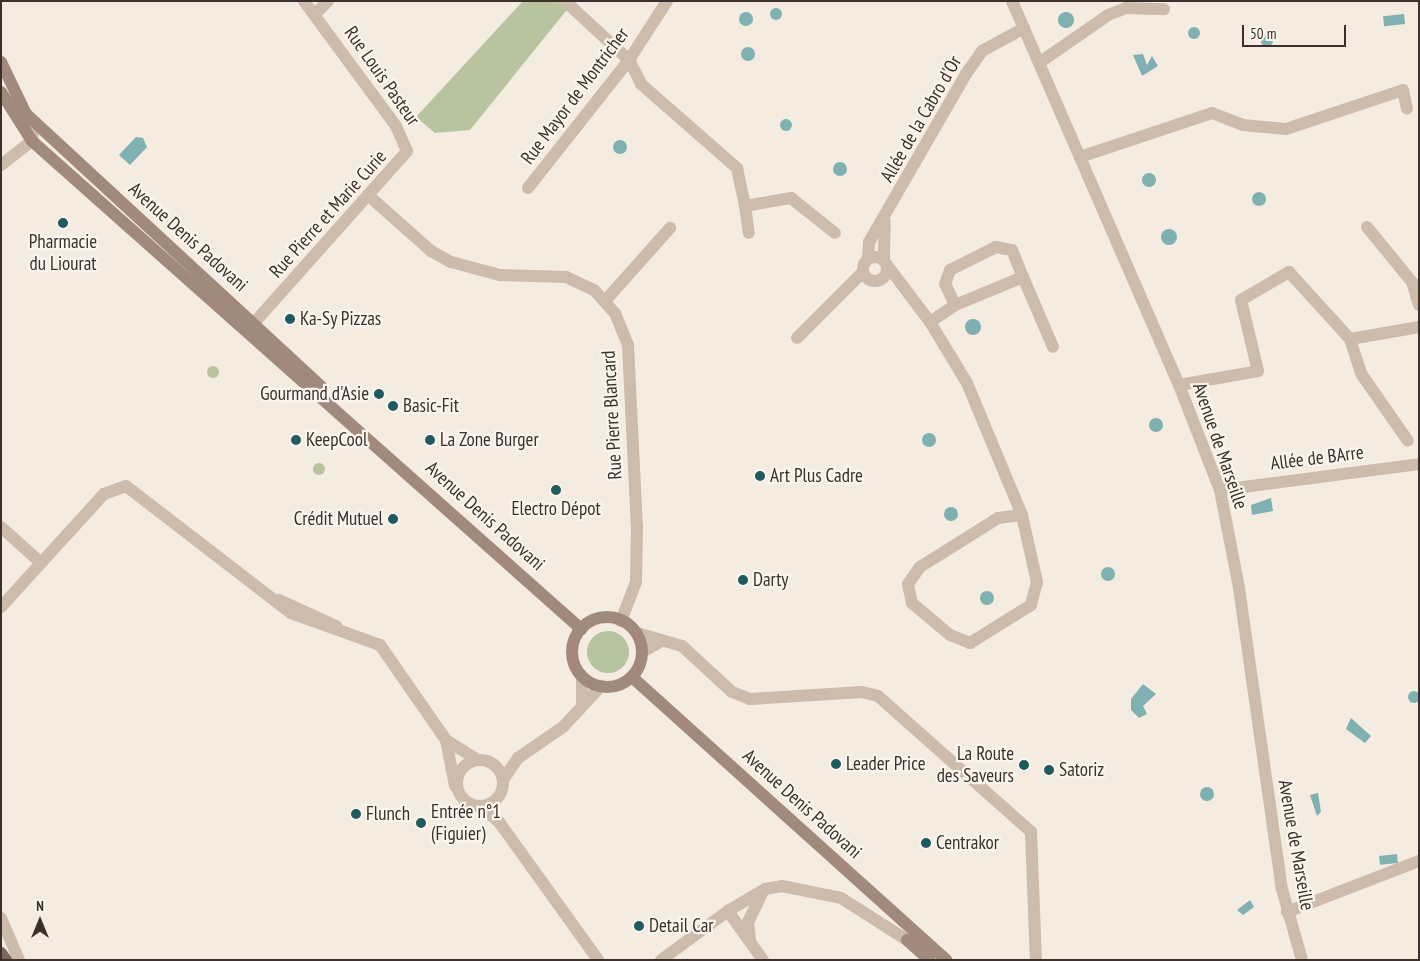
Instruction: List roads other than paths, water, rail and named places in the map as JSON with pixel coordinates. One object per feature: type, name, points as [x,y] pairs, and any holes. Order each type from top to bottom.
[{"type":"main road","name":"Avenue Denis Padovani","points":[[1,62],[34,121],[254,323],[363,431]]},
{"type":"main road","name":"Avenue Denis Padovani","points":[[1,92],[32,141],[156,255],[363,431],[581,629]]},
{"type":"main road","points":[[600,618],[621,620],[637,634],[642,652],[632,677],[623,684],[601,686],[582,677],[573,648],[581,629],[600,618]]},
{"type":"main road","name":"Avenue Denis Padovani","points":[[632,677],[946,960]]},
{"type":"main road","points":[[907,940],[929,960]]},
{"type":"main road","points":[[1,953],[6,960]]},
{"type":"street","name":"Rue Louis Pasteur","points":[[304,1],[406,142],[407,150]]},
{"type":"street","points":[[315,14],[328,1]]},
{"type":"street","points":[[565,1],[629,60],[641,84],[736,168],[749,233]]},
{"type":"street","name":"Rue Mayor de Montricher","points":[[528,188],[629,60],[667,1]]},
{"type":"street","name":"Avenue de Marseille","points":[[1012,1],[1179,385],[1220,490],[1239,588],[1287,912],[1302,960]]},
{"type":"street","points":[[1039,63],[1108,15],[1126,8],[1164,9]]},
{"type":"street","name":"Allée de la Cabro d'Or","points":[[863,272],[868,258],[869,242],[885,221],[927,139],[982,51],[1024,28]]},
{"type":"street","points":[[1080,156],[1212,113],[1243,125],[1286,128],[1402,90],[1407,109]]},
{"type":"street","points":[[1,165],[32,141],[34,121]]},
{"type":"street","name":"Rue Pierre et Marie Curie","points":[[254,323],[369,196],[407,150]]},
{"type":"street","name":"Rue Pierre Blancard","points":[[369,196],[431,251],[451,262],[500,275],[566,277],[594,290],[605,301],[624,332],[629,360],[637,572],[621,620]]},
{"type":"street","points":[[745,206],[790,198],[835,233]]},
{"type":"street","name":"Allée de la Cabro d'Or","points":[[885,221],[885,262]]},
{"type":"street","points":[[1367,227],[1412,282],[1419,305]]},
{"type":"street","points":[[605,301],[670,228]]},
{"type":"street","points":[[956,305],[946,276],[996,247],[1012,250],[1053,346]]},
{"type":"street","points":[[868,258],[885,262],[908,299],[930,322],[967,383],[1022,516],[1037,582],[1038,594],[1031,605],[970,643],[950,635],[912,603],[908,584],[920,567],[998,518],[1022,516]]},
{"type":"street","points":[[879,281],[885,262]]},
{"type":"street","points":[[797,338],[863,272],[908,299]]},
{"type":"street","points":[[1179,385],[1258,371],[1241,300],[1289,272],[1350,339],[1362,375],[1408,441]]},
{"type":"street","points":[[930,322],[956,305],[1023,277]]},
{"type":"street","points":[[1350,339],[1419,328]]},
{"type":"street","name":"Allée de BArre","points":[[1220,490],[1419,464]]},
{"type":"street","points":[[1,607],[104,494],[126,486],[304,620],[369,638],[388,652],[446,740],[458,795]]},
{"type":"street","points":[[1,527],[40,562]]},
{"type":"street","points":[[637,634],[660,642],[682,646],[732,692],[750,699],[862,692],[878,696],[1031,832],[1036,960]]},
{"type":"street","points":[[642,652],[660,642]]},
{"type":"street","points":[[582,677],[582,702]]},
{"type":"street","points":[[499,822],[498,798],[503,780],[518,758],[562,727],[582,702],[601,686]]},
{"type":"street","points":[[446,740],[481,759],[495,764],[503,780]]},
{"type":"street","points":[[458,795],[458,776],[481,759],[518,758]]},
{"type":"street","points":[[458,795],[480,806],[499,822],[598,960]]},
{"type":"street","points":[[480,806],[498,798]]},
{"type":"street","points":[[1287,912],[1419,861]]},
{"type":"street","points":[[661,960],[728,911],[765,889],[810,888],[841,898],[907,940]]},
{"type":"street","points":[[750,942],[748,922],[765,889]]},
{"type":"street","points":[[728,911],[763,960]]},
{"type":"street","points":[[1,918],[19,960]]},
{"type":"water","points":[[774,8],[778,8],[782,14],[778,20],[774,20],[770,16],[770,12]]},
{"type":"water","points":[[743,12],[749,12],[753,19],[749,26],[743,26],[739,22],[739,16]]},
{"type":"water","points":[[1066,12],[1074,20],[1066,28],[1058,20]]},
{"type":"water","points":[[1404,14],[1405,24],[1384,26],[1383,16]]},
{"type":"water","points":[[1192,27],[1196,27],[1200,33],[1196,39],[1192,39],[1188,35],[1188,31]]},
{"type":"water","points":[[1265,35],[1269,35],[1273,41],[1269,47],[1265,47],[1261,43],[1261,39]]},
{"type":"water","points":[[748,47],[753,49],[755,54],[753,59],[748,61],[743,59],[741,54],[743,49]]},
{"type":"water","points":[[1143,54],[1147,65],[1152,56],[1158,66],[1142,76],[1133,55]]},
{"type":"water","points":[[788,119],[791,120],[791,130],[784,131],[781,130],[780,123],[781,120]]},
{"type":"water","points":[[136,137],[143,138],[147,147],[130,165],[119,155]]},
{"type":"water","points":[[620,140],[625,142],[627,147],[625,152],[620,154],[615,152],[613,147],[615,142]]},
{"type":"water","points":[[837,162],[843,162],[847,169],[843,176],[837,176],[833,172],[833,166]]},
{"type":"water","points":[[1149,173],[1154,175],[1156,180],[1154,185],[1149,187],[1144,185],[1142,180],[1144,175]]},
{"type":"water","points":[[1259,192],[1264,194],[1266,199],[1264,204],[1259,206],[1254,204],[1252,199],[1254,194]]},
{"type":"water","points":[[1166,229],[1172,229],[1177,234],[1175,243],[1166,245],[1161,240],[1161,234]]},
{"type":"water","points":[[970,319],[976,319],[981,324],[979,333],[970,335],[965,330],[965,324]]},
{"type":"water","points":[[1156,418],[1161,420],[1163,425],[1161,430],[1156,432],[1151,430],[1149,425],[1151,420]]},
{"type":"water","points":[[926,433],[932,433],[936,440],[932,447],[926,447],[922,443],[922,437]]},
{"type":"water","points":[[1271,498],[1273,511],[1252,515],[1251,505]]},
{"type":"water","points":[[948,507],[954,507],[958,514],[954,521],[948,521],[944,517],[944,511]]},
{"type":"water","points":[[1108,567],[1113,569],[1115,574],[1113,579],[1108,581],[1103,579],[1101,574],[1103,569]]},
{"type":"water","points":[[984,591],[990,591],[994,598],[990,605],[984,605],[980,601],[980,595]]},
{"type":"water","points":[[1143,684],[1156,694],[1143,706],[1147,714],[1139,718],[1131,710],[1131,699]]},
{"type":"water","points":[[1414,691],[1420,697],[1414,703],[1408,697]]},
{"type":"water","points":[[1351,718],[1371,736],[1365,743],[1346,729]]},
{"type":"water","points":[[1207,787],[1212,789],[1214,794],[1212,799],[1207,801],[1202,799],[1200,794],[1202,789]]},
{"type":"water","points":[[1318,793],[1321,812],[1317,816],[1310,795]]},
{"type":"water","points":[[1397,854],[1398,863],[1380,865],[1379,856]]},
{"type":"water","points":[[1250,900],[1254,907],[1243,915],[1237,910]]},
{"type":"place","name":"Pharmacie du Liourat","points":[[63,223]]},
{"type":"place","name":"Ka-Sy Pizzas","points":[[290,319]]},
{"type":"place","name":"Gourmand d'Asie","points":[[379,394]]},
{"type":"place","name":"Basic-Fit","points":[[393,406]]},
{"type":"place","name":"KeepCool","points":[[296,440]]},
{"type":"place","name":"La Zone Burger","points":[[430,440]]},
{"type":"place","name":"Art Plus Cadre","points":[[760,476]]},
{"type":"place","name":"Electro Dépot","points":[[556,490]]},
{"type":"place","name":"Crédit Mutuel","points":[[393,519]]},
{"type":"place","name":"Darty","points":[[743,580]]},
{"type":"place","name":"Leader Price","points":[[836,764]]},
{"type":"place","name":"La Route des Saveurs","points":[[1024,765]]},
{"type":"place","name":"Satoriz","points":[[1049,770]]},
{"type":"place","name":"Flunch","points":[[356,814]]},
{"type":"place","name":"Entrée n°1 (Figuier)","points":[[421,823]]},
{"type":"place","name":"Centrakor","points":[[926,843]]},
{"type":"place","name":"Detail Car","points":[[639,926]]}]
